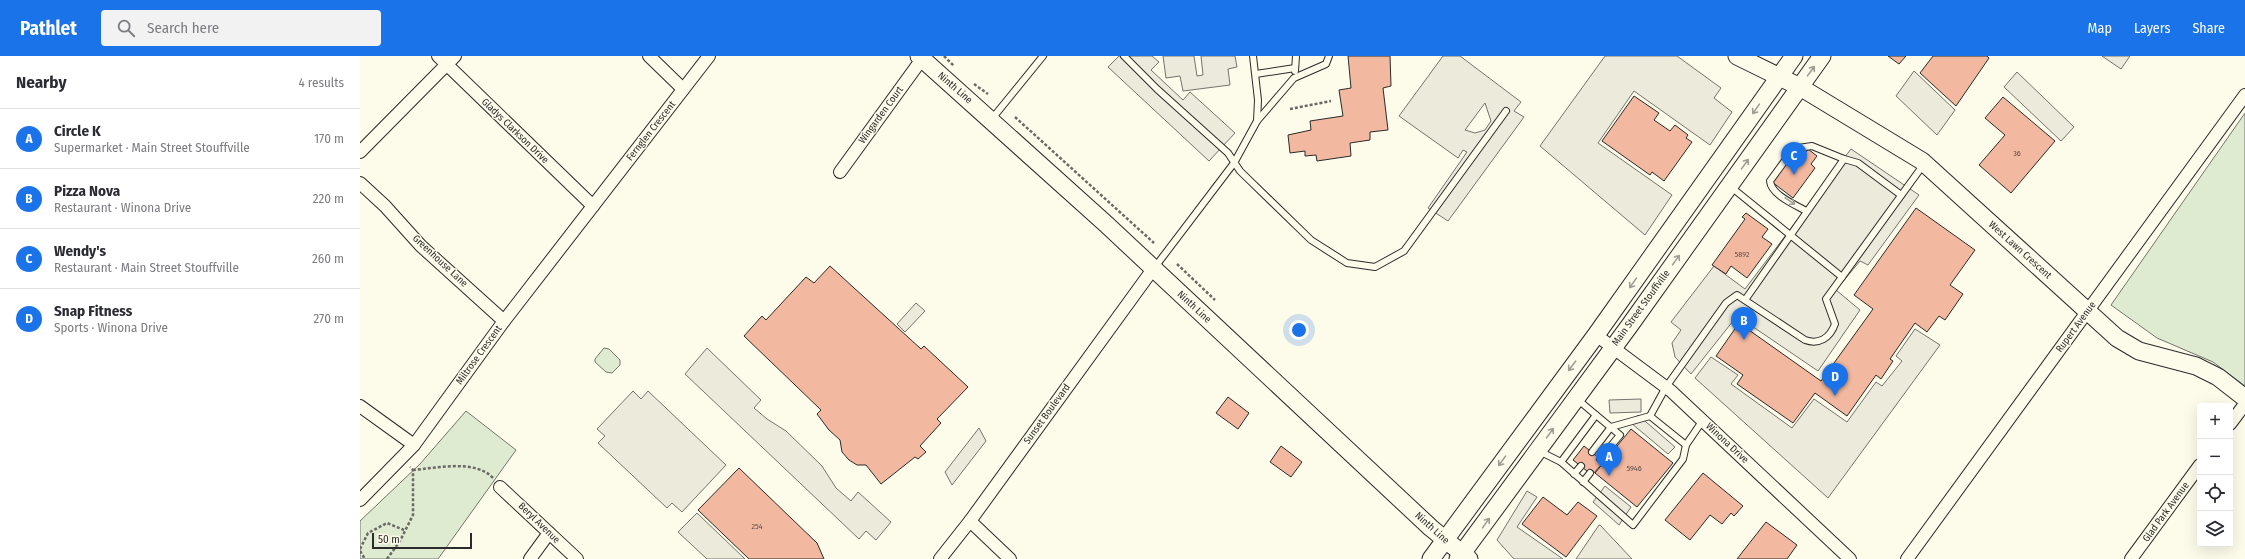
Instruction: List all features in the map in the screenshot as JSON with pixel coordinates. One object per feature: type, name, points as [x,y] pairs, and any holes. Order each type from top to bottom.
[{"type":"main road","name":"West Lawn Crescent","points":[[1737,56],[1800,87],[1925,163],[2117,338],[2139,351],[2196,366],[2232,386],[2245,398]]},
{"type":"main road","name":"Main Street Stouffville","points":[[1431,559],[1596,335],[1794,56]]},
{"type":"main road","name":"Main Street Stouffville","points":[[1463,557],[1538,450],[1822,56]]},
{"type":"main road","name":"Ninth Line","points":[[920,57],[1153,269],[1463,557]]},
{"type":"street","points":[[649,56],[683,89]]},
{"type":"street","name":"Fernglen Crescent","points":[[593,206],[709,56]]},
{"type":"street","name":"Wingarden Court","points":[[840,172],[920,57]]},
{"type":"street","points":[[360,152],[446,59]]},
{"type":"street","name":"Gladys Clarkson Drive","points":[[446,59],[593,206]]},
{"type":"street","name":"Rupert Avenue","points":[[1908,559],[2245,95]]},
{"type":"street","name":"Greenhouse Lane","points":[[360,183],[385,206],[421,246],[504,321]]},
{"type":"street","name":"Miltrose Crescent","points":[[360,500],[414,446],[504,321],[593,206]]},
{"type":"street","name":"Sunset Boulevard","points":[[940,559],[970,522],[1153,269]]},
{"type":"street","name":"Winona Drive","points":[[1596,335],[1666,386],[1850,559]]},
{"type":"street","points":[[2233,420],[2245,404]]},
{"type":"street","points":[[360,406],[414,446]]},
{"type":"street","name":"Glad Park Avenue","points":[[2131,559],[2197,469]]},
{"type":"street","name":"Beryl Avenue","points":[[500,487],[577,559]]},
{"type":"street","points":[[970,522],[1010,559]]},
{"type":"street","points":[[530,559],[549,533]]},
{"type":"lane","points":[[991,120],[1043,56]]},
{"type":"lane","points":[[1124,56],[1157,90],[1228,153],[1240,172],[1311,240],[1347,263],[1375,267],[1404,251],[1506,111]]},
{"type":"lane","points":[[1253,56],[1256,74],[1258,121]]},
{"type":"lane","points":[[1294,78],[1296,56]]},
{"type":"lane","points":[[1153,269],[1234,163],[1258,121],[1294,78],[1326,64],[1329,56]]},
{"type":"lane","points":[[1256,74],[1295,68]]},
{"type":"lane","points":[[1806,211],[1774,190],[1770,181],[1792,151],[1798,148],[1812,146],[1858,163],[1902,195]]},
{"type":"lane","points":[[1745,300],[1806,211],[1844,159]]},
{"type":"lane","points":[[1592,452],[1611,427],[1650,416],[1666,386],[1726,303],[1737,295],[1805,340],[1813,343],[1820,342],[1833,330],[1835,324],[1826,299],[1925,163]]},
{"type":"lane","points":[[1729,186],[1842,277]]},
{"type":"lane","points":[[1576,398],[1620,435],[1600,459]]},
{"type":"lane","points":[[1561,462],[1596,415]]},
{"type":"lane","points":[[1650,416],[1686,445]]},
{"type":"lane","points":[[1538,450],[1561,462],[1633,525],[1683,459],[1686,445],[1703,420]]},
{"type":"lane","points":[[1574,474],[1580,466]]},
{"type":"lane","points":[[1583,482],[1590,473]]},
{"type":"path","points":[[944,56],[955,67]]},
{"type":"path","points":[[972,82],[988,94]]},
{"type":"path","points":[[1290,109],[1331,101]]},
{"type":"path","points":[[1015,117],[1154,243]]},
{"type":"path","points":[[1177,264],[1215,300]]},
{"type":"path","points":[[400,459],[413,470],[462,466],[488,473],[500,487]]},
{"type":"path","points":[[387,559],[400,542],[413,515],[413,470]]},
{"type":"path","points":[[365,559],[360,550],[368,534],[387,523],[405,530]]},
{"type":"green space","points":[[2245,113],[2245,386],[2213,362],[2157,338],[2111,305]]},
{"type":"green space","points":[[604,348],[609,349],[620,360],[620,365],[612,373],[606,372],[595,362],[595,359]]},
{"type":"green space","points":[[466,411],[516,450],[438,559],[360,559],[360,521],[420,464]]},
{"type":"shaded area","points":[[1119,56],[1152,56],[1159,62],[1151,70],[1183,100],[1190,92],[1235,133],[1209,161],[1108,67]]},
{"type":"shaded area","points":[[1163,56],[1194,56],[1197,76],[1203,75],[1201,56],[1235,56],[1237,67],[1228,69],[1230,85],[1183,91],[1180,76],[1166,78]]},
{"type":"shaded area","points":[[1443,56],[1460,56],[1521,102],[1514,111],[1524,117],[1448,221],[1428,208],[1467,152],[1463,150],[1458,158],[1399,116]],"holes":[[[1485,103],[1491,121],[1485,130],[1475,133],[1465,130]]]},
{"type":"shaded area","points":[[1605,56],[1677,56],[1721,88],[1714,98],[1732,112],[1710,145],[1634,91],[1598,143],[1672,195],[1645,235],[1540,146]]},
{"type":"shaded area","points":[[2102,56],[2130,56],[2121,69]]},
{"type":"shaded area","points":[[1914,71],[1955,110],[1937,135],[1896,96]]},
{"type":"shaded area","points":[[2017,72],[2074,127],[2061,141],[2004,87]]},
{"type":"shaded area","points":[[1851,149],[1919,195],[1868,265],[1860,261],[1836,290],[1860,310],[1818,371],[1737,316],[1691,374],[1675,357],[1672,343],[1681,330],[1671,322],[1714,266],[1745,289]]},
{"type":"shaded area","points":[[916,303],[925,311],[905,332],[897,324]]},
{"type":"shaded area","points":[[1915,329],[1940,345],[1828,498],[1695,378],[1711,357],[1738,375],[1731,384],[1792,428],[1814,399],[1847,422],[1876,382],[1882,386],[1902,361],[1896,356]]},
{"type":"shaded area","points":[[707,348],[761,400],[754,408],[767,419],[786,431],[822,466],[836,488],[851,501],[858,492],[891,522],[876,540],[866,531],[859,539],[685,374]]},
{"type":"shaded area","points":[[633,391],[641,399],[648,391],[726,465],[682,512],[672,503],[667,508],[598,443],[605,436],[597,429]]},
{"type":"shaded area","points":[[1641,399],[1641,412],[1610,413],[1609,400]]},
{"type":"shaded area","points":[[1638,415],[1675,447],[1668,454],[1631,423]]},
{"type":"shaded area","points":[[979,428],[986,441],[952,485],[945,472]]},
{"type":"shaded area","points":[[1605,486],[1631,507],[1619,525],[1593,502]]},
{"type":"shaded area","points":[[1527,491],[1537,497],[1517,527],[1563,559],[1514,559],[1497,540]]},
{"type":"shaded area","points":[[697,513],[745,559],[707,559],[678,532]]},
{"type":"shaded area","points":[[1600,525],[1632,559],[1576,559]]},
{"type":"building","points":[[1348,56],[1390,56],[1391,86],[1383,88],[1388,130],[1370,132],[1370,140],[1350,143],[1351,156],[1317,161],[1316,155],[1305,156],[1305,151],[1290,153],[1288,135],[1311,130],[1310,121],[1343,116],[1339,90],[1351,88]]},
{"type":"building","points":[[1888,56],[1906,56],[1899,64]]},
{"type":"building","points":[[1933,56],[1987,56],[1989,58],[1956,106],[1920,73]]},
{"type":"building","points":[[1634,96],[1659,113],[1654,120],[1670,131],[1675,125],[1688,135],[1686,138],[1692,142],[1664,181],[1652,172],[1650,175],[1602,141]]},
{"type":"building","points":[[2003,97],[2055,141],[2011,193],[1979,165],[2005,135],[1985,118]]},
{"type":"building","points":[[1808,149],[1817,156],[1811,164],[1815,168],[1793,198],[1772,182],[1795,151],[1803,156]]},
{"type":"building","points":[[1916,208],[1975,250],[1950,285],[1963,294],[1945,320],[1939,316],[1927,332],[1915,323],[1890,359],[1893,361],[1881,379],[1876,375],[1847,416],[1815,393],[1793,423],[1737,384],[1743,375],[1716,356],[1739,323],[1821,381],[1873,309],[1854,295]]},
{"type":"building","points":[[1746,213],[1768,229],[1762,237],[1772,244],[1747,278],[1731,266],[1726,274],[1712,265],[1745,219],[1742,217]]},
{"type":"building","points":[[830,266],[921,349],[924,346],[968,387],[937,419],[941,423],[920,446],[926,452],[918,459],[915,457],[881,484],[866,465],[857,465],[849,460],[842,452],[840,440],[829,430],[817,414],[821,410],[744,336],[762,316],[766,320],[806,277],[814,283]]},
{"type":"building","points":[[1228,397],[1249,413],[1238,429],[1216,413]]},
{"type":"building","points":[[1631,429],[1673,463],[1637,507],[1595,473]]},
{"type":"building","points":[[1281,446],[1302,462],[1291,477],[1270,462]]},
{"type":"building","points":[[1584,446],[1604,462],[1592,475],[1573,460]]},
{"type":"building","points":[[739,468],[817,543],[824,559],[749,559],[698,510]]},
{"type":"building","points":[[1703,473],[1743,506],[1734,516],[1731,513],[1722,524],[1710,515],[1690,540],[1665,520]]},
{"type":"building","points":[[1543,497],[1567,515],[1578,502],[1597,516],[1566,557],[1522,524]]},
{"type":"building","points":[[1766,522],[1797,545],[1787,559],[1737,559]]},
{"type":"place","name":"Wendy's","points":[[1794,175]]},
{"type":"place","name":"Pizza Nova","points":[[1744,340]]},
{"type":"place","name":"Snap Fitness","points":[[1835,396]]},
{"type":"place","name":"Circle K","points":[[1609,476]]}]
